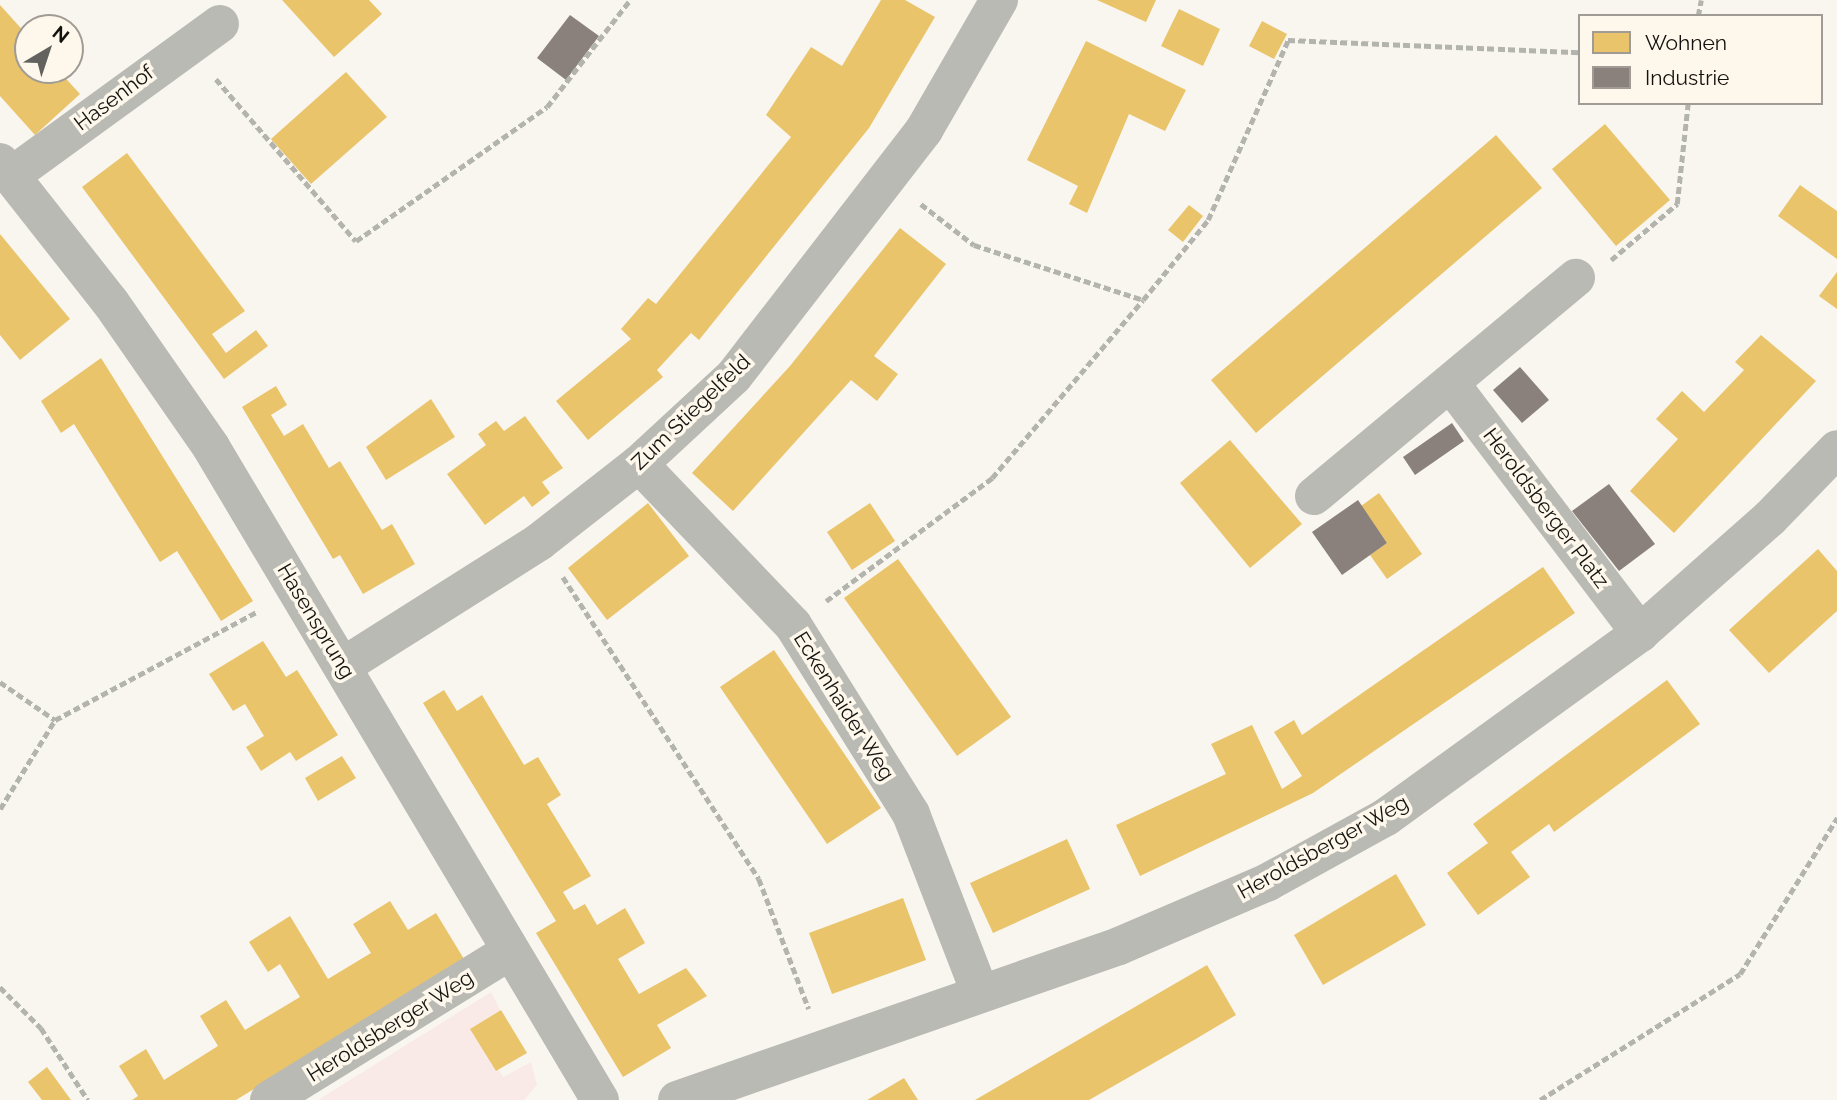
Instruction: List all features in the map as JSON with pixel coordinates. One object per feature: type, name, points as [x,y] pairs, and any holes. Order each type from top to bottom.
[{"type":"street","name":"Zum Stiegelfeld","points":[[343,666],[539,541],[639,464],[734,376],[889,178],[957,80],[999,0]]},
{"type":"street","name":"Hasenhof","points":[[6,169],[219,24]]},
{"type":"street","name":"Hasensprung","points":[[6,169],[204,436],[600,1100]]},
{"type":"street","points":[[1314,496],[1576,278]]},
{"type":"street","name":"Heroldsberger Platz","points":[[1451,384],[1640,633]]},
{"type":"street","name":"Heroldsberger Weg","points":[[677,1100],[741,1091],[824,1050],[1119,946],[1279,875],[1386,817],[1640,633],[1770,518],[1837,449]]},
{"type":"street","name":"Eckenhaider Weg","points":[[639,464],[793,625],[911,814],[980,993]]},
{"type":"street","name":"Heroldsberger Weg","points":[[269,1100],[510,951]]},
{"type":"path","points":[[186,44],[356,241],[547,107],[630,0]]},
{"type":"path","points":[[793,625],[992,478],[1143,300],[1208,220],[1288,40],[1578,52]]},
{"type":"path","points":[[1576,278],[1611,260],[1677,204],[1688,105]]},
{"type":"path","points":[[889,178],[974,245],[1143,300]]},
{"type":"path","points":[[539,541],[760,879],[824,1050]]},
{"type":"path","points":[[0,808],[55,719],[297,590]]},
{"type":"path","points":[[0,682],[55,719]]},
{"type":"path","points":[[1540,1100],[1740,974],[1837,818]]},
{"type":"path","points":[[0,987],[41,1028],[88,1100]]},
{"type":"shaded area","points":[[491,992],[500,1010],[473,1027],[503,1077],[531,1062],[537,1085],[524,1100],[318,1100]]},
{"type":"building: Wohnen","points":[[282,0],[369,0],[382,14],[334,57]]},
{"type":"building: Wohnen","points":[[881,0],[905,0],[935,17],[869,128],[699,340],[691,333],[657,370],[663,377],[588,440],[556,401],[631,339],[621,329],[648,298],[656,304],[791,137],[766,115],[811,47],[842,66]]},
{"type":"building: Wohnen","points":[[1097,0],[1156,0],[1146,22]]},
{"type":"building: Wohnen","points":[[0,5],[14,20],[14,84],[71,84],[80,94],[35,135],[0,96]]},
{"type":"building: Wohnen","points":[[1179,9],[1220,29],[1203,66],[1161,46]]},
{"type":"building: Wohnen","points":[[1262,21],[1287,34],[1274,59],[1249,46]]},
{"type":"building: Wohnen","points":[[1086,41],[1186,90],[1165,131],[1129,114],[1087,213],[1069,204],[1078,186],[1027,160]]},
{"type":"building: Wohnen","points":[[346,72],[387,117],[311,184],[271,139]]},
{"type":"building: Wohnen","points":[[1605,124],[1670,200],[1616,246],[1552,169]]},
{"type":"building: Wohnen","points":[[1496,135],[1542,188],[1256,433],[1211,380]]},
{"type":"building: Wohnen","points":[[127,153],[245,311],[212,334],[226,353],[256,330],[268,346],[224,379],[82,187]]},
{"type":"building: Wohnen","points":[[1800,185],[1837,211],[1837,259],[1778,216]]},
{"type":"building: Wohnen","points":[[1189,205],[1203,216],[1183,242],[1168,230]]},
{"type":"building: Wohnen","points":[[900,228],[946,264],[874,356],[898,374],[877,401],[851,380],[733,511],[692,473],[790,366]]},
{"type":"building: Wohnen","points":[[0,234],[70,319],[20,360],[0,335]]},
{"type":"building: Wohnen","points":[[1837,272],[1837,309],[1819,296]]},
{"type":"building: Wohnen","points":[[1761,335],[1816,381],[1674,533],[1630,491],[1678,439],[1656,419],[1682,391],[1704,412],[1744,370],[1735,362]]},
{"type":"building: Wohnen","points":[[101,358],[253,601],[221,621],[177,551],[160,562],[74,424],[61,433],[41,401]]},
{"type":"building: Wohnen","points":[[276,386],[287,405],[271,415],[284,436],[303,424],[329,468],[340,461],[382,530],[392,524],[415,564],[363,594],[340,555],[333,559],[242,407]]},
{"type":"building: Wohnen","points":[[431,399],[455,437],[386,480],[366,447]]},
{"type":"building: Wohnen","points":[[525,416],[563,468],[542,482],[550,493],[532,507],[524,496],[485,525],[447,474],[486,445],[478,434],[496,421],[504,431]]},
{"type":"building: Wohnen","points":[[1230,440],[1302,524],[1250,568],[1180,483]]},
{"type":"building: Wohnen","points":[[1379,493],[1422,554],[1387,579],[1370,555],[1387,543],[1361,506]]},
{"type":"building: Wohnen","points":[[648,503],[689,556],[607,620],[568,568]]},
{"type":"building: Wohnen","points":[[870,503],[895,541],[852,570],[827,532]]},
{"type":"building: Wohnen","points":[[1818,549],[1837,571],[1837,611],[1769,673],[1729,630]]},
{"type":"building: Wohnen","points":[[898,559],[1011,717],[957,756],[844,598]]},
{"type":"building: Wohnen","points":[[1543,567],[1575,613],[1313,793],[1140,876],[1116,825],[1226,774],[1211,744],[1252,725],[1282,789],[1302,776],[1274,732],[1294,720],[1302,735]]},
{"type":"building: Wohnen","points":[[263,641],[286,677],[297,670],[338,735],[296,761],[290,752],[261,771],[246,747],[264,736],[245,704],[233,711],[209,674]]},
{"type":"building: Wohnen","points":[[774,650],[881,808],[827,844],[720,687]]},
{"type":"building: Wohnen","points":[[1667,680],[1700,724],[1554,832],[1549,824],[1511,852],[1530,877],[1478,915],[1447,873],[1488,843],[1473,824]]},
{"type":"building: Wohnen","points":[[444,690],[457,711],[482,695],[524,765],[538,757],[561,795],[547,804],[591,876],[563,892],[574,910],[585,904],[597,925],[625,908],[645,943],[618,959],[639,994],[686,968],[707,996],[657,1025],[671,1048],[623,1077],[536,933],[556,921],[423,703]]},
{"type":"building: Wohnen","points":[[342,756],[356,778],[318,801],[305,778]]},
{"type":"building: Wohnen","points":[[1067,839],[1090,889],[993,933],[970,883]]},
{"type":"building: Wohnen","points":[[1396,874],[1426,925],[1323,985],[1294,935]]},
{"type":"building: Wohnen","points":[[903,898],[926,960],[832,994],[809,933]]},
{"type":"building: Wohnen","points":[[390,901],[408,930],[436,913],[464,959],[236,1100],[132,1100],[138,1096],[119,1066],[146,1049],[164,1080],[218,1046],[200,1016],[226,1000],[245,1030],[300,997],[280,964],[268,972],[249,942],[290,916],[328,979],[371,953],[353,924]]},
{"type":"building: Wohnen","points":[[1207,965],[1236,1015],[1194,1040],[1089,1100],[975,1100]]},
{"type":"building: Wohnen","points":[[501,1010],[527,1053],[496,1071],[470,1029]]},
{"type":"building: Wohnen","points":[[47,1067],[71,1100],[42,1100],[28,1082]]},
{"type":"building: Wohnen","points":[[904,1078],[918,1100],[867,1100]]},
{"type":"building: Industrie","points":[[570,15],[599,36],[566,80],[537,58]]},
{"type":"building: Industrie","points":[[1520,367],[1549,400],[1522,423],[1493,390]]},
{"type":"building: Industrie","points":[[1452,423],[1464,441],[1415,475],[1403,457]]},
{"type":"building: Industrie","points":[[1609,484],[1655,544],[1619,571],[1572,511]]},
{"type":"building: Industrie","points":[[1358,500],[1387,543],[1342,575],[1312,532]]}]
